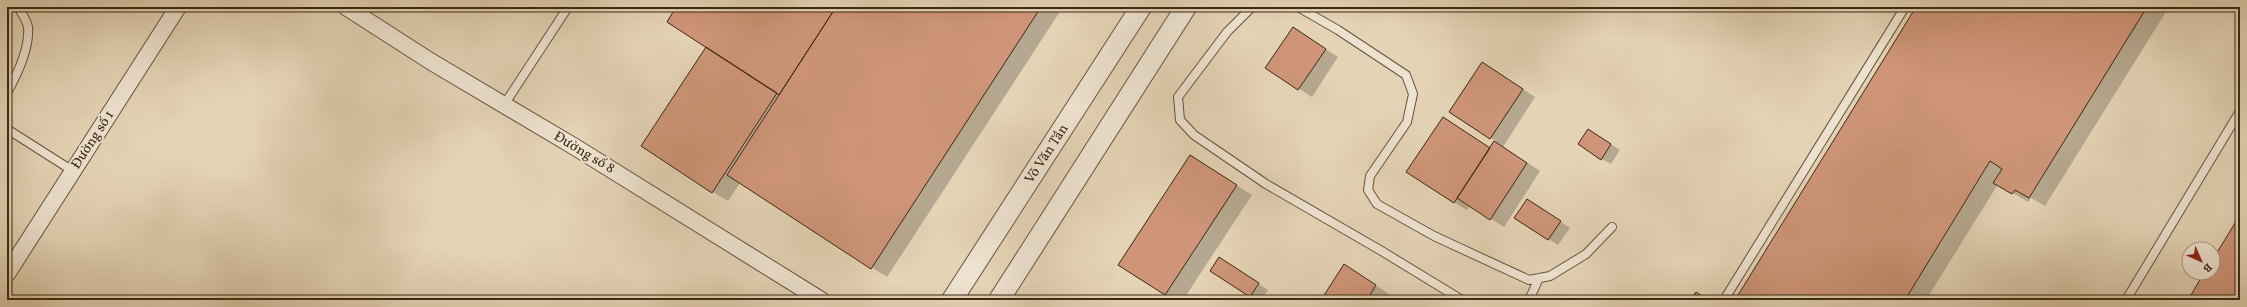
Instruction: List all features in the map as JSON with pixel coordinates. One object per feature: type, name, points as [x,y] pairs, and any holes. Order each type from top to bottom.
[{"type":"street","name":"Đường số 1","points":[[7,274],[178,7]]},
{"type":"street","name":"Đường số 8","points":[[346,7],[822,300]]},
{"type":"street","name":"Võ Văn Tần","points":[[952,300],[1141,7]]},
{"type":"street","points":[[999,300],[1186,7]]},
{"type":"lane","points":[[7,93],[16,78],[25,49],[28,26],[18,7]]},
{"type":"lane","points":[[504,105],[568,7]]},
{"type":"lane","points":[[1252,7],[1227,32],[1178,97],[1180,120],[1194,135],[1266,184],[1380,250],[1462,300]]},
{"type":"lane","points":[[1298,7],[1406,75],[1413,94],[1407,122],[1370,176],[1368,190],[1376,204],[1434,236],[1529,280],[1550,276],[1586,254],[1612,227]]},
{"type":"lane","points":[[1724,300],[1905,7]]},
{"type":"lane","points":[[2126,300],[2240,111]]},
{"type":"lane","points":[[7,129],[73,171]]},
{"type":"lane","points":[[1528,300],[1539,278]]},
{"type":"building","points":[[676,7],[836,7],[779,95],[667,22]]},
{"type":"building","points":[[836,7],[1041,7],[871,269],[727,175]]},
{"type":"building","points":[[1916,7],[2147,7],[2029,198],[2015,190],[2012,194],[1993,183],[2002,169],[1990,161],[1905,300],[1735,300]]},
{"type":"building","points":[[1293,27],[1326,49],[1298,90],[1265,68]]},
{"type":"building","points":[[706,47],[777,93],[712,193],[641,146]]},
{"type":"building","points":[[1482,62],[1523,89],[1490,139],[1449,112]]},
{"type":"building","points":[[1443,117],[1490,148],[1454,203],[1406,172]]},
{"type":"building","points":[[1588,129],[1611,144],[1601,160],[1578,144]]},
{"type":"building","points":[[1494,141],[1527,163],[1490,220],[1457,198]]},
{"type":"building","points":[[1190,155],[1237,185],[1165,295],[1118,265]]},
{"type":"building","points":[[1527,199],[1561,221],[1548,240],[1514,218]]},
{"type":"building","points":[[2240,215],[2240,300],[2188,300],[2199,281],[2221,281],[2221,246]]},
{"type":"building","points":[[1219,257],[1259,283],[1250,297],[1210,271]]},
{"type":"building","points":[[1344,264],[1376,285],[1367,300],[1321,300]]},
{"type":"building","points":[[1696,292],[1708,300],[1691,300]]}]
